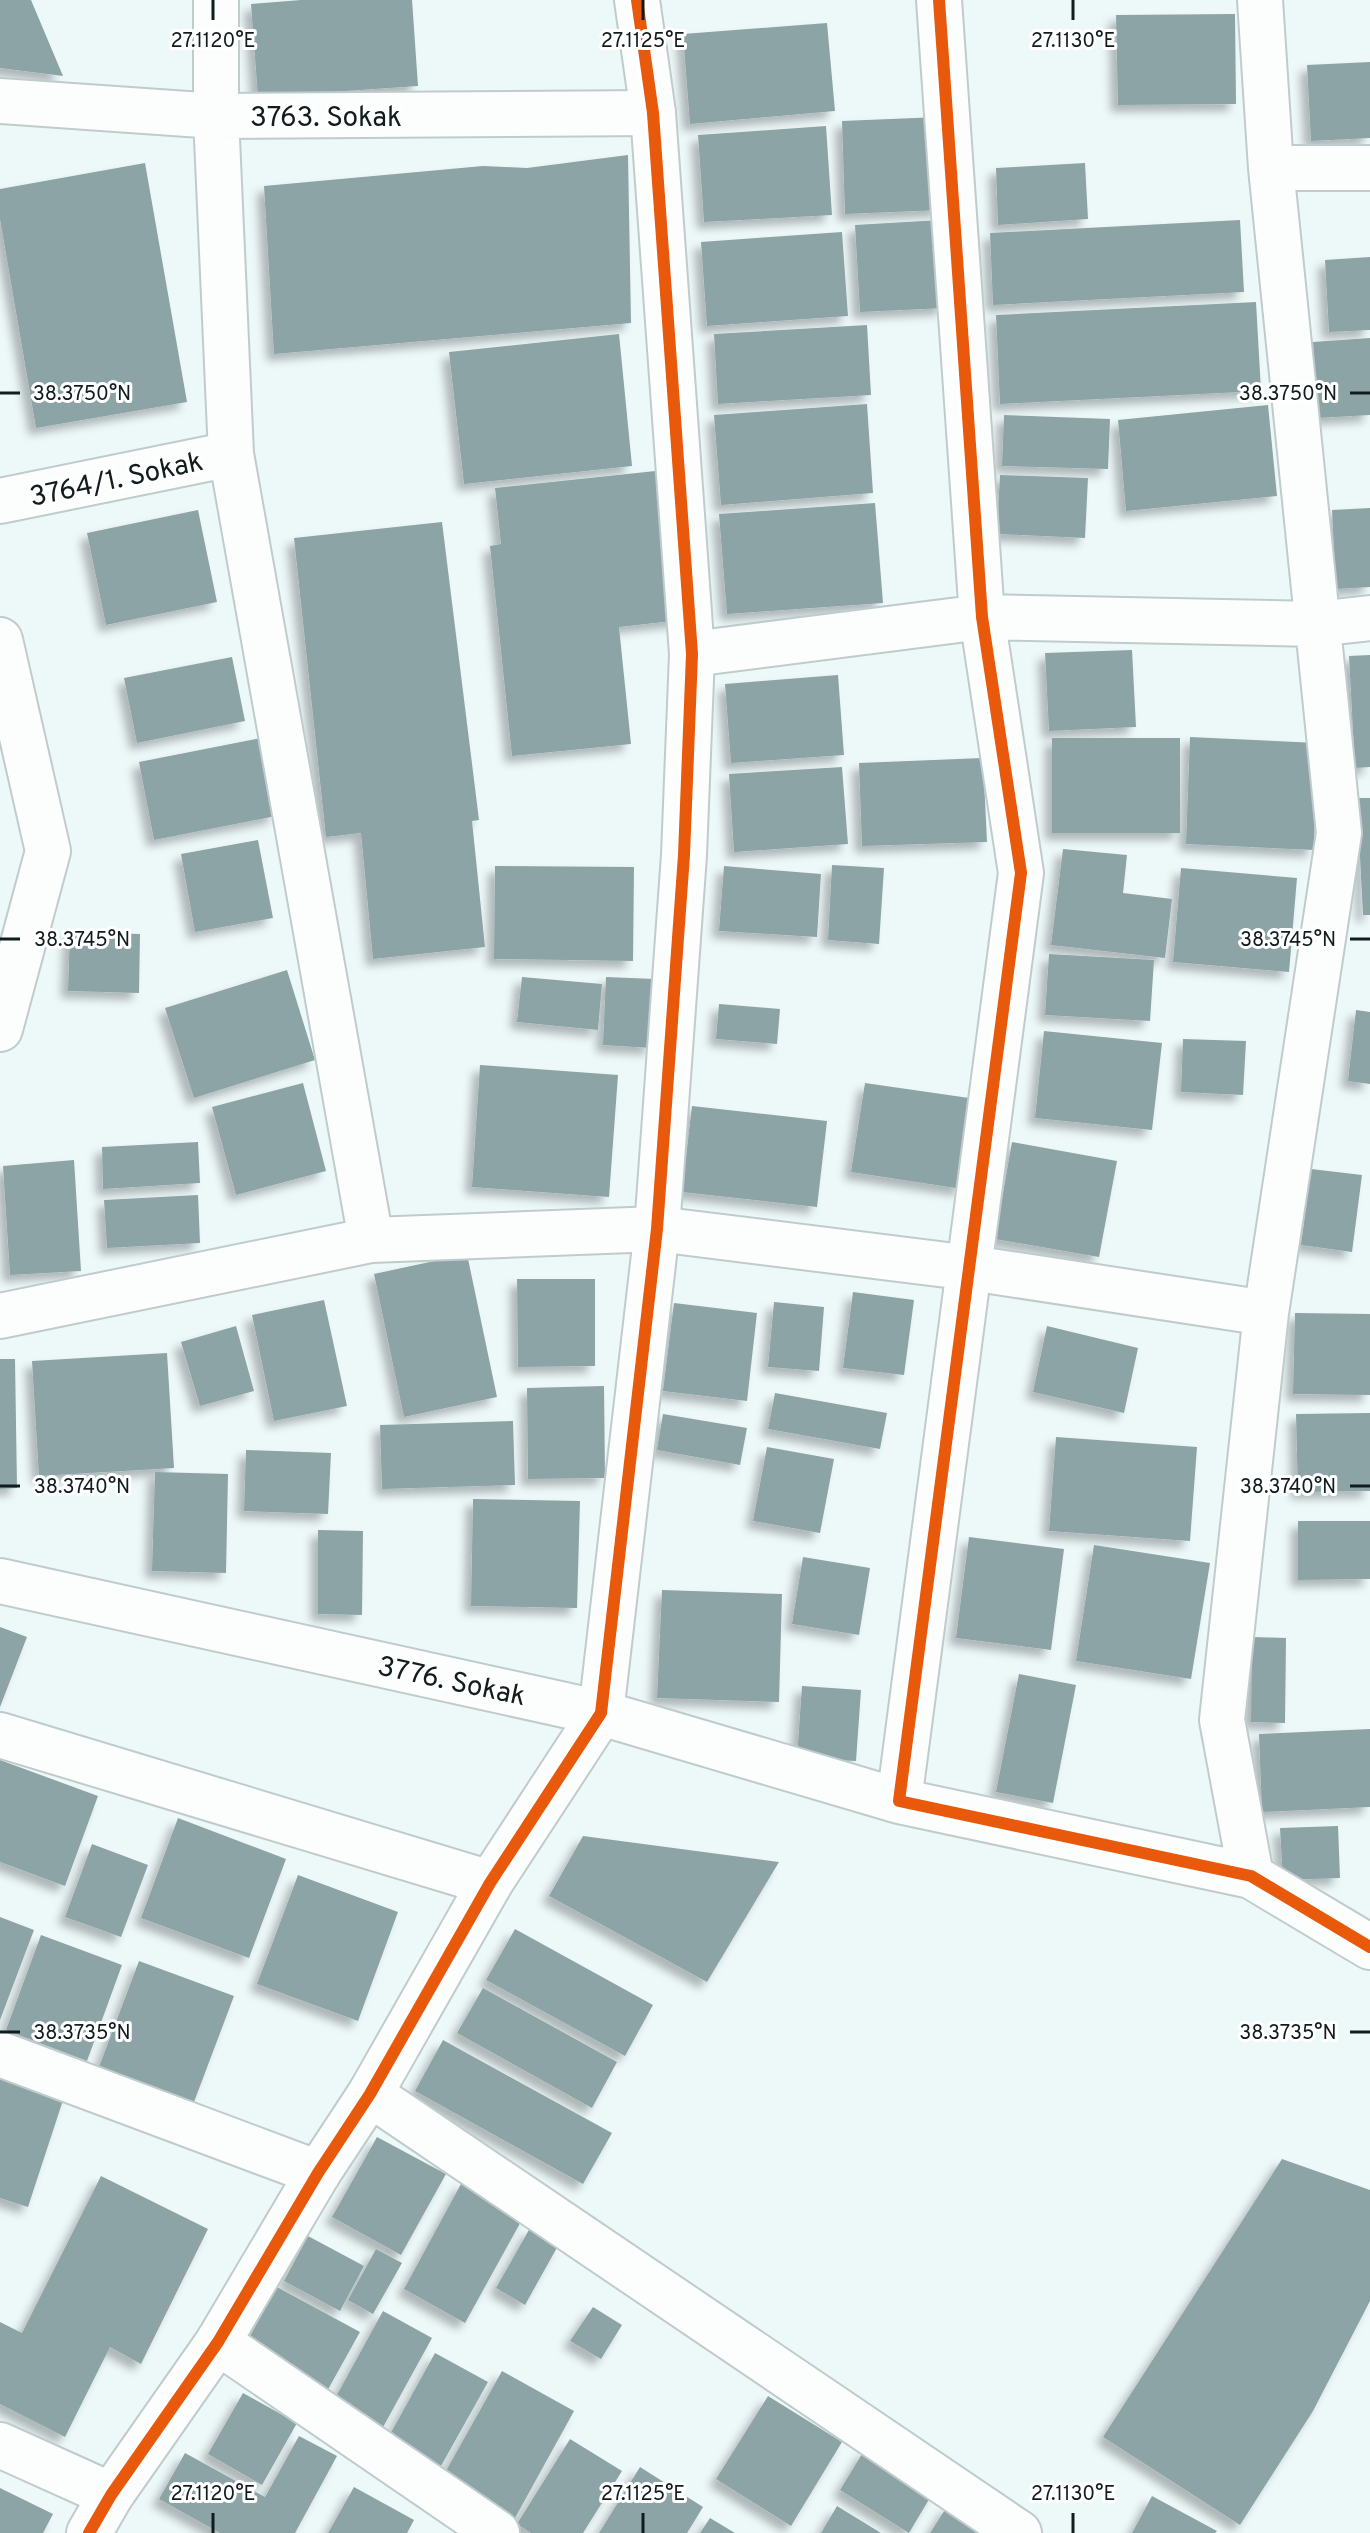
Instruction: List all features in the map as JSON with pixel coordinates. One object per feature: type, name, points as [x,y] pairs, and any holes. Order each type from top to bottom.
[{"type":"street","points":[[216,0],[216,116],[231,454],[371,1240]]},
{"type":"street","points":[[89,2533],[111,2495],[218,2342],[318,2173],[370,2094],[490,1883],[601,1713],[657,1229],[684,855],[692,654],[653,113],[637,0]]},
{"type":"street","points":[[899,1801],[1021,873],[982,617],[939,0]]},
{"type":"street","points":[[1251,1876],[1222,1720],[1266,1313],[1339,833],[1271,168],[1260,0]]},
{"type":"street","name":"3763. Sokak","points":[[0,101],[216,116],[653,113]]},
{"type":"street","points":[[1271,168],[1370,168]]},
{"type":"street","name":"3764/1. Sokak","points":[[0,501],[231,454]]},
{"type":"street","points":[[692,654],[982,617],[1316,624],[1370,618]]},
{"type":"street","points":[[0,640],[48,851],[0,1029]]},
{"type":"street","points":[[0,1316],[371,1240],[657,1229],[971,1268],[1266,1313]]},
{"type":"street","name":"3776. Sokak","points":[[0,1581],[601,1713],[899,1801],[1251,1876],[1370,1947]]},
{"type":"street","points":[[0,1735],[490,1883]]},
{"type":"street","points":[[0,2054],[318,2173]]},
{"type":"street","points":[[370,2094],[1019,2533]]},
{"type":"street","points":[[218,2342],[497,2533]]},
{"type":"street","points":[[0,2445],[111,2495]]},
{"type":"building","points":[[0,0],[31,0],[63,76],[0,68]]},
{"type":"building","points":[[301,0],[412,0],[418,86],[258,97],[251,4]]},
{"type":"building","points":[[1235,14],[1236,104],[1118,105],[1116,15]]},
{"type":"building","points":[[827,23],[835,111],[690,124],[683,34]]},
{"type":"building","points":[[1370,62],[1370,138],[1311,141],[1307,65]]},
{"type":"building","points":[[939,117],[941,210],[845,214],[842,121]]},
{"type":"building","points":[[826,126],[832,215],[704,222],[698,135]]},
{"type":"building","points":[[628,155],[631,323],[274,354],[264,186],[483,166],[527,168]]},
{"type":"building","points":[[145,163],[187,402],[36,428],[0,219],[0,189]]},
{"type":"building","points":[[1085,163],[1088,219],[998,225],[996,168]]},
{"type":"building","points":[[940,220],[945,308],[860,312],[855,225]]},
{"type":"building","points":[[1240,220],[1244,292],[993,305],[990,233]]},
{"type":"building","points":[[842,232],[848,316],[707,326],[701,242]]},
{"type":"building","points":[[1370,257],[1370,330],[1329,332],[1325,260]]},
{"type":"building","points":[[1256,302],[1261,391],[1000,404],[996,315]]},
{"type":"building","points":[[867,325],[871,395],[718,404],[714,334]]},
{"type":"building","points":[[619,334],[632,466],[464,484],[449,352]]},
{"type":"building","points":[[1370,338],[1370,415],[1317,418],[1313,342]]},
{"type":"building","points":[[867,404],[873,493],[721,505],[714,415]]},
{"type":"building","points":[[1268,405],[1277,496],[1126,511],[1118,420]]},
{"type":"building","points":[[1004,415],[1110,419],[1108,469],[1002,466]]},
{"type":"building","points":[[665,470],[681,620],[619,627],[631,744],[512,756],[490,546],[501,544],[495,488]]},
{"type":"building","points":[[1000,475],[1088,478],[1085,538],[997,534]]},
{"type":"building","points":[[875,503],[883,603],[727,614],[719,514]]},
{"type":"building","points":[[1370,508],[1370,587],[1336,589],[1332,510]]},
{"type":"building","points":[[198,510],[217,602],[106,625],[87,533]]},
{"type":"building","points":[[442,522],[479,820],[472,821],[485,947],[373,959],[361,833],[326,837],[294,538]]},
{"type":"building","points":[[1132,650],[1136,727],[1049,731],[1045,653]]},
{"type":"building","points":[[1370,655],[1370,767],[1355,768],[1349,656]]},
{"type":"building","points":[[232,657],[245,721],[137,743],[124,678]]},
{"type":"building","points":[[838,675],[844,755],[731,763],[725,684]]},
{"type":"building","points":[[1190,737],[1317,743],[1314,850],[1186,844]]},
{"type":"building","points":[[261,738],[276,816],[154,840],[139,762]]},
{"type":"building","points":[[1052,738],[1180,738],[1180,833],[1052,833]]},
{"type":"building","points":[[983,758],[987,842],[862,846],[859,763]]},
{"type":"building","points":[[842,767],[848,844],[734,852],[729,774]]},
{"type":"building","points":[[1357,798],[1370,798],[1370,915],[1363,915]]},
{"type":"building","points":[[258,840],[273,918],[195,932],[181,854]]},
{"type":"building","points":[[1063,849],[1127,855],[1123,893],[1172,899],[1165,958],[1051,945]]},
{"type":"building","points":[[832,865],[884,868],[879,944],[828,940]]},
{"type":"building","points":[[495,866],[634,867],[633,961],[494,959]]},
{"type":"building","points":[[724,866],[821,874],[817,937],[719,931]]},
{"type":"building","points":[[1181,868],[1297,878],[1289,972],[1173,962]]},
{"type":"building","points":[[70,932],[140,934],[139,993],[68,991]]},
{"type":"building","points":[[1049,954],[1154,960],[1150,1021],[1045,1015]]},
{"type":"building","points":[[287,970],[315,1060],[194,1098],[165,1008]]},
{"type":"building","points":[[522,977],[602,984],[598,1030],[517,1022]]},
{"type":"building","points":[[606,977],[655,979],[652,1048],[603,1045]]},
{"type":"building","points":[[719,1004],[780,1009],[777,1044],[716,1039]]},
{"type":"building","points":[[1356,1010],[1370,1012],[1370,1084],[1348,1081]]},
{"type":"building","points":[[1044,1031],[1162,1043],[1152,1130],[1035,1118]]},
{"type":"building","points":[[1183,1039],[1246,1041],[1243,1095],[1181,1092]]},
{"type":"building","points":[[480,1065],[618,1075],[609,1197],[472,1187]]},
{"type":"building","points":[[303,1083],[326,1171],[236,1195],[212,1107]]},
{"type":"building","points":[[865,1083],[976,1099],[962,1189],[851,1172]]},
{"type":"building","points":[[692,1106],[827,1121],[817,1207],[682,1192]]},
{"type":"building","points":[[198,1142],[200,1183],[103,1189],[102,1147]]},
{"type":"building","points":[[1012,1142],[1117,1161],[1099,1257],[995,1239]]},
{"type":"building","points":[[74,1160],[81,1271],[10,1275],[3,1166]]},
{"type":"building","points":[[1311,1169],[1362,1175],[1352,1252],[1301,1245]]},
{"type":"building","points":[[198,1195],[200,1243],[107,1248],[104,1200]]},
{"type":"building","points":[[467,1254],[497,1397],[404,1417],[374,1274]]},
{"type":"building","points":[[517,1279],[595,1279],[595,1366],[518,1367]]},
{"type":"building","points":[[853,1292],[914,1300],[904,1375],[843,1368]]},
{"type":"building","points":[[324,1300],[347,1406],[274,1421],[252,1315]]},
{"type":"building","points":[[774,1302],[824,1307],[819,1371],[768,1367]]},
{"type":"building","points":[[674,1303],[757,1313],[747,1401],[663,1391]]},
{"type":"building","points":[[1295,1313],[1370,1314],[1370,1395],[1293,1394]]},
{"type":"building","points":[[236,1326],[254,1391],[200,1406],[181,1342]]},
{"type":"building","points":[[1047,1326],[1138,1348],[1124,1413],[1033,1392]]},
{"type":"building","points":[[167,1353],[174,1468],[39,1476],[32,1361]]},
{"type":"building","points":[[0,1359],[15,1359],[17,1488],[0,1489]]},
{"type":"building","points":[[604,1386],[605,1478],[528,1479],[527,1388]]},
{"type":"building","points":[[775,1393],[887,1413],[880,1449],[768,1429]]},
{"type":"building","points":[[1370,1413],[1370,1491],[1298,1492],[1296,1414]]},
{"type":"building","points":[[663,1414],[747,1428],[740,1465],[657,1450]]},
{"type":"building","points":[[513,1421],[515,1485],[382,1489],[380,1425]]},
{"type":"building","points":[[1056,1437],[1197,1447],[1190,1541],[1049,1531]]},
{"type":"building","points":[[767,1447],[834,1459],[820,1533],[753,1521]]},
{"type":"building","points":[[246,1450],[331,1453],[328,1514],[244,1511]]},
{"type":"building","points":[[155,1472],[228,1474],[226,1573],[152,1571]]},
{"type":"building","points":[[473,1499],[580,1501],[577,1608],[471,1606]]},
{"type":"building","points":[[1298,1521],[1370,1521],[1370,1579],[1298,1580]]},
{"type":"building","points":[[318,1530],[363,1531],[362,1615],[318,1614]]},
{"type":"building","points":[[969,1537],[1064,1549],[1051,1650],[956,1638]]},
{"type":"building","points":[[1094,1545],[1210,1563],[1191,1679],[1076,1661]]},
{"type":"building","points":[[803,1557],[870,1568],[859,1635],[792,1624]]},
{"type":"building","points":[[662,1590],[782,1594],[779,1702],[657,1698]]},
{"type":"building","points":[[0,1627],[27,1637],[0,1707]]},
{"type":"building","points":[[1252,1637],[1286,1638],[1285,1723],[1251,1722]]},
{"type":"building","points":[[1019,1674],[1076,1685],[1053,1803],[996,1792]]},
{"type":"building","points":[[802,1686],[861,1690],[856,1761],[797,1758]]},
{"type":"building","points":[[1370,1729],[1370,1807],[1262,1812],[1259,1734]]},
{"type":"building","points":[[0,1760],[98,1796],[65,1886],[0,1862]]},
{"type":"building","points":[[178,1818],[286,1859],[249,1958],[141,1918]]},
{"type":"building","points":[[1338,1826],[1340,1878],[1283,1880],[1280,1828]]},
{"type":"building","points":[[583,1836],[779,1862],[707,1982],[549,1896]]},
{"type":"building","points":[[92,1844],[148,1865],[121,1937],[65,1917]]},
{"type":"building","points":[[298,1875],[398,1912],[358,2021],[257,1984]]},
{"type":"building","points":[[0,1917],[34,1930],[0,2020]]},
{"type":"building","points":[[515,1929],[653,2005],[625,2056],[486,1980]]},
{"type":"building","points":[[41,1935],[122,1965],[87,2061],[6,2030]]},
{"type":"building","points":[[139,1961],[234,1996],[194,2102],[99,2067]]},
{"type":"building","points":[[483,1988],[617,2062],[592,2108],[457,2033]]},
{"type":"building","points":[[443,2040],[612,2133],[583,2184],[415,2091]]},
{"type":"building","points":[[0,2066],[67,2088],[28,2207],[0,2198]]},
{"type":"building","points":[[377,2137],[446,2174],[401,2255],[332,2217]]},
{"type":"building","points":[[1282,2159],[1370,2190],[1370,2301],[1313,2411],[1240,2525],[1103,2437]]},
{"type":"building","points":[[101,2176],[208,2229],[141,2364],[110,2347],[65,2437],[0,2404],[0,2322],[22,2333]]},
{"type":"building","points":[[462,2182],[524,2216],[465,2323],[404,2289]]},
{"type":"building","points":[[530,2228],[559,2244],[525,2305],[496,2288]]},
{"type":"building","points":[[308,2236],[364,2266],[340,2311],[284,2281]]},
{"type":"building","points":[[376,2249],[402,2263],[373,2314],[348,2300]]},
{"type":"building","points":[[277,2287],[360,2332],[326,2393],[244,2347]]},
{"type":"building","points":[[593,2307],[622,2325],[601,2359],[570,2341]]},
{"type":"building","points":[[383,2311],[432,2338],[382,2429],[333,2402]]},
{"type":"building","points":[[435,2353],[488,2382],[441,2466],[388,2438]]},
{"type":"building","points":[[502,2371],[574,2411],[515,2518],[442,2478]]},
{"type":"building","points":[[243,2393],[297,2423],[262,2485],[208,2454]]},
{"type":"building","points":[[768,2396],[842,2442],[791,2526],[716,2479]]},
{"type":"building","points":[[299,2436],[337,2456],[295,2533],[220,2533],[159,2499],[185,2453],[265,2497]]},
{"type":"building","points":[[570,2439],[622,2471],[583,2533],[531,2533],[517,2524]]},
{"type":"building","points":[[865,2449],[934,2491],[909,2533],[840,2490]]},
{"type":"building","points":[[640,2467],[703,2507],[687,2533],[599,2533]]},
{"type":"building","points":[[354,2487],[414,2520],[407,2533],[328,2533]]},
{"type":"building","points":[[0,2488],[53,2514],[43,2533],[0,2533]]},
{"type":"building","points":[[1152,2496],[1217,2531],[1132,2533]]},
{"type":"building","points":[[948,2505],[994,2533],[930,2533]]},
{"type":"building","points":[[837,2506],[881,2533],[821,2533]]},
{"type":"building","points":[[710,2518],[735,2533],[700,2533]]},
{"type":"cycle path","points":[[89,2533],[111,2495],[218,2342],[318,2173],[370,2094],[490,1883],[601,1713],[657,1229],[684,855],[692,654],[653,113],[637,0]]},
{"type":"cycle path","points":[[939,0],[982,617],[1021,873],[899,1801],[1251,1876],[1370,1947]]}]
